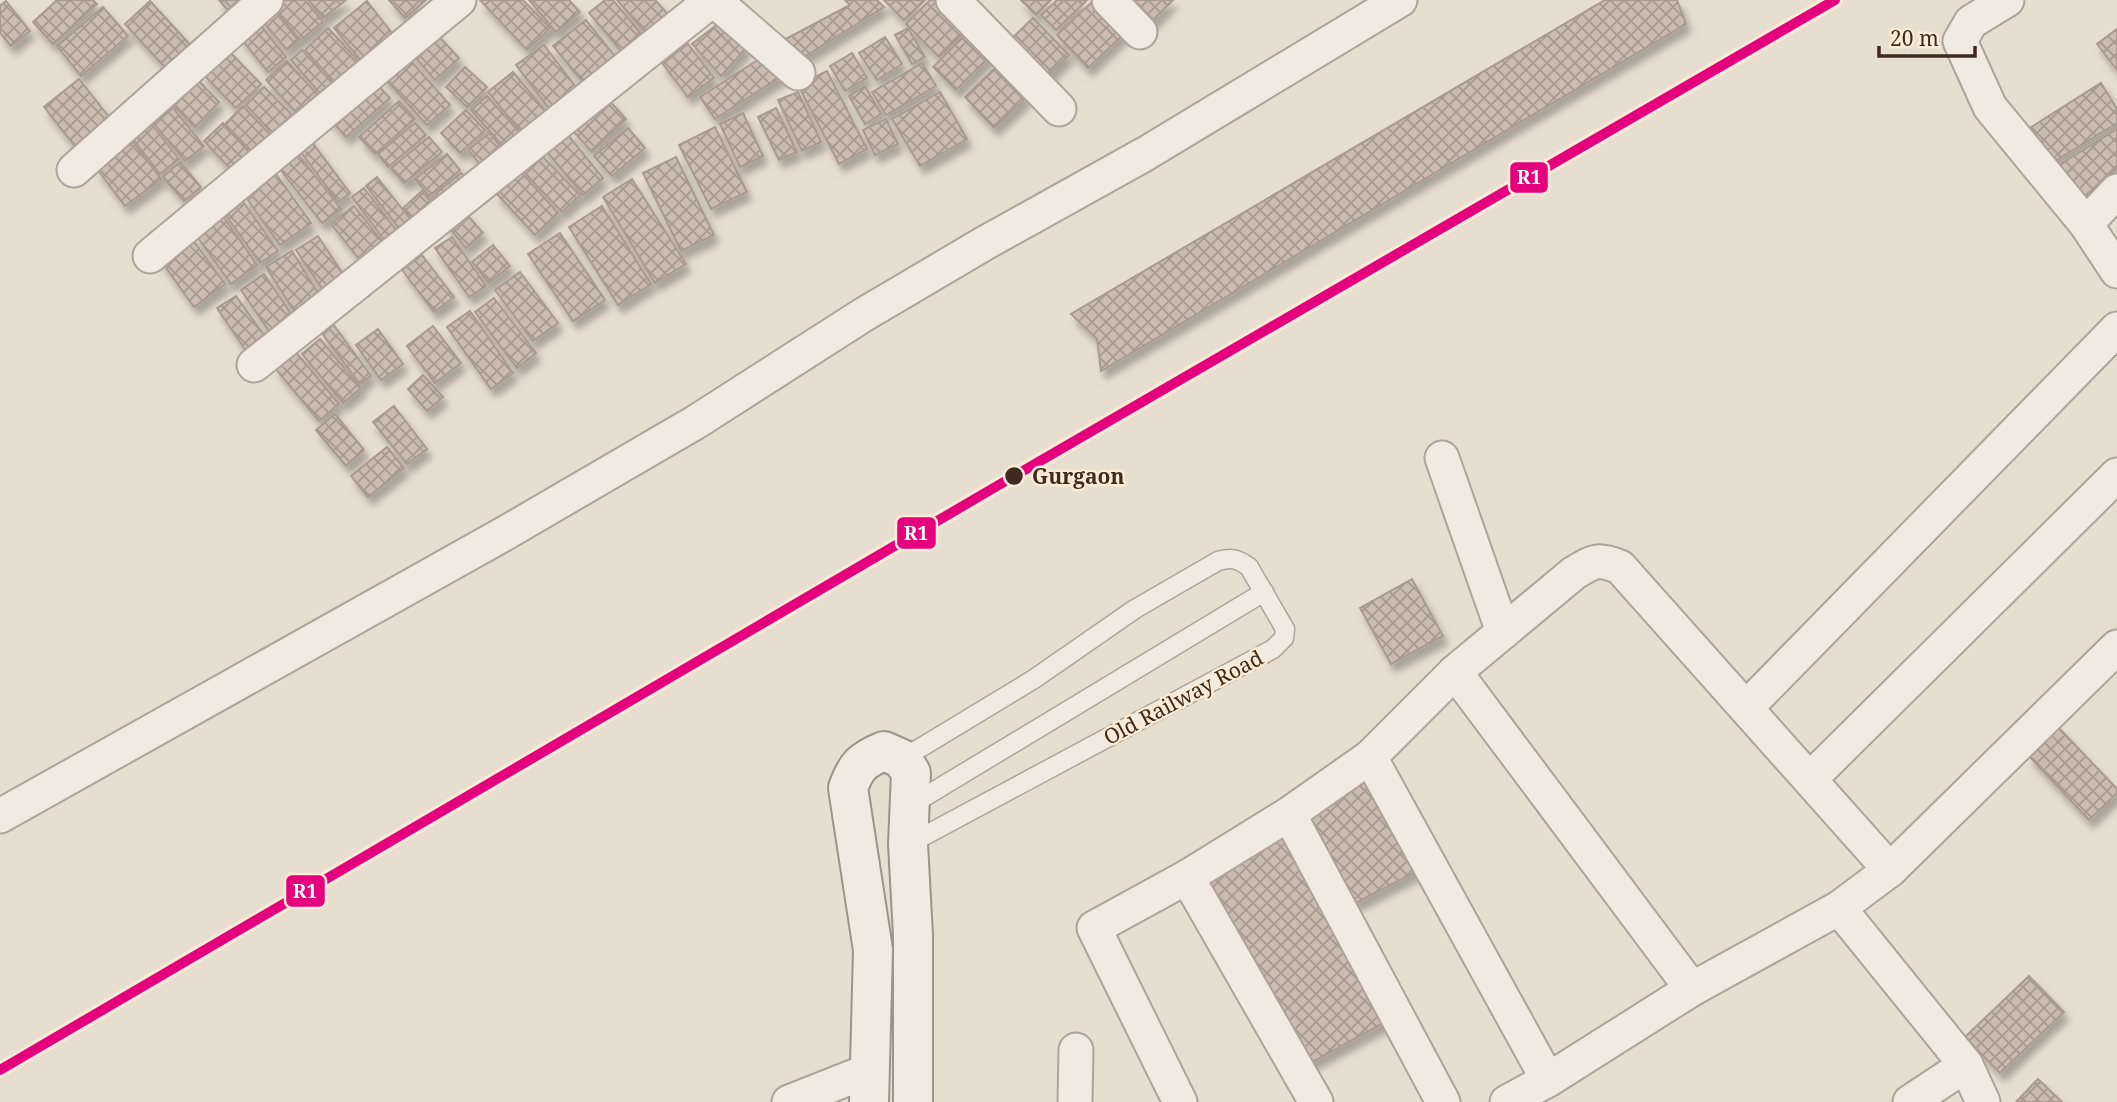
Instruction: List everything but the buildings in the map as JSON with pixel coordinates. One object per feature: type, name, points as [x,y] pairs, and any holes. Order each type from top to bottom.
[{"type":"main road","points":[[870,1086],[873,950],[848,788],[854,772],[866,759],[884,751],[902,759],[911,773],[908,844],[913,935],[913,1102]]},
{"type":"street","points":[[74,170],[265,0]]},
{"type":"street","points":[[150,256],[459,0]]},
{"type":"street","points":[[254,365],[713,0],[798,73]]},
{"type":"street","points":[[953,0],[1059,108]]},
{"type":"street","points":[[1108,0],[1140,32]]},
{"type":"street","points":[[0,816],[502,535],[662,442],[874,309],[985,243],[1145,154],[1401,0]]},
{"type":"street","points":[[2007,0],[1970,22],[1960,41],[1990,107],[2086,224],[2117,271]]},
{"type":"street","points":[[2086,224],[2117,191]]},
{"type":"street","points":[[1746,708],[2117,329]]},
{"type":"street","points":[[1442,458],[1503,632]]},
{"type":"street","points":[[1810,779],[2117,475]]},
{"type":"street","points":[[1180,1102],[1094,928],[1187,877],[1289,814],[1370,757],[1455,672],[1574,573],[1603,561],[1620,567],[1890,870]]},
{"type":"street","points":[[1507,1102],[1548,1080],[1692,989],[1839,908],[1890,870],[2117,647]]},
{"type":"street","points":[[1455,672],[1692,989]]},
{"type":"street","points":[[1370,757],[1548,1080]]},
{"type":"street","points":[[1289,814],[1443,1102]]},
{"type":"street","points":[[1187,877],[1316,1102]]},
{"type":"street","points":[[1839,908],[1966,1065],[1983,1102]]},
{"type":"street","points":[[1075,1102],[1076,1050]]},
{"type":"street","points":[[1910,1102],[1966,1065]]},
{"type":"street","points":[[789,1102],[870,1086]]},
{"type":"lane","name":"Old Railway Road","points":[[902,759],[1034,679],[1135,609],[1218,561],[1230,558],[1241,560],[1249,567],[1285,629],[1284,638],[1273,649],[908,844]]},
{"type":"lane","points":[[911,805],[1264,592]]},
{"type":"transit line","name":"R1","points":[[0,1070],[997,486],[1835,0]]},
{"type":"place","name":"Gurgaon","points":[[1014,476]]}]
